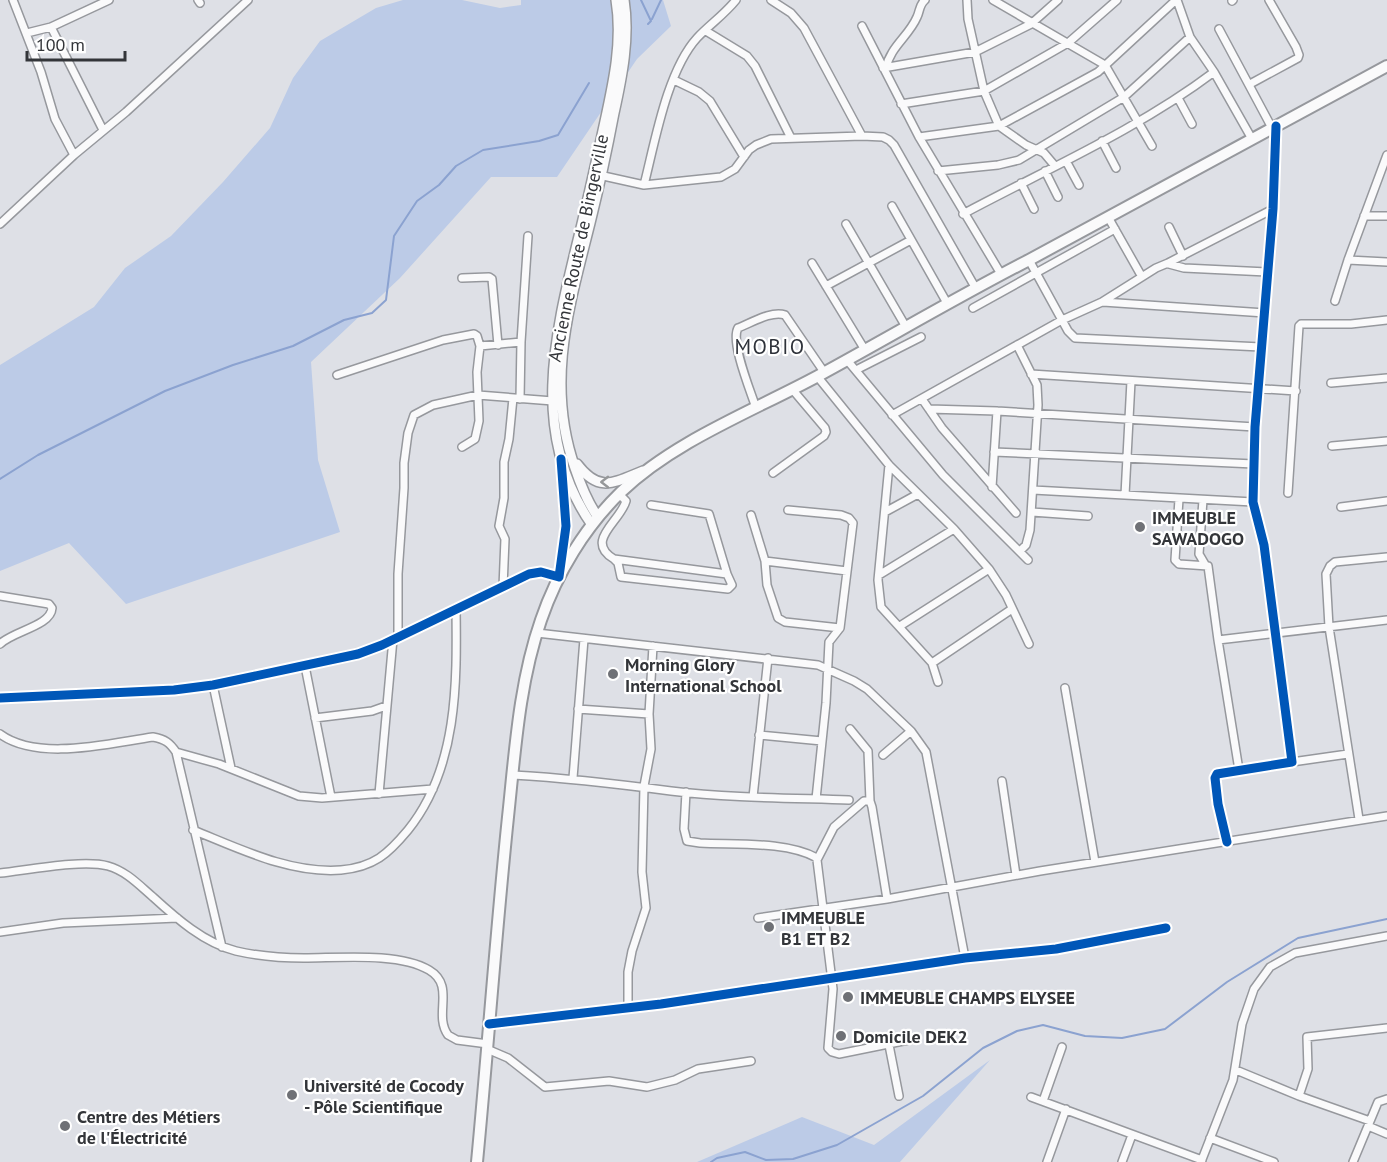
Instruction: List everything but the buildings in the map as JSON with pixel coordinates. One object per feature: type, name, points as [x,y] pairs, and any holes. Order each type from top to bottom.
[{"type":"main road","points":[[477,1162],[521,710],[537,633],[559,577],[595,521],[619,494],[648,469],[681,448],[1387,66]]},
{"type":"street","points":[[12,0],[27,33],[55,119],[74,155]]},
{"type":"street","points":[[27,33],[51,27],[109,0]]},
{"type":"street","points":[[0,224],[74,155],[150,91],[248,0]]},
{"type":"street","name":"Ancienne Route de Bingerville","points":[[595,521],[571,456],[560,396],[562,351],[598,175],[619,40],[616,0]]},
{"type":"street","name":"Ancienne Route de Bingerville","points":[[595,521],[579,505],[561,459],[553,401],[553,363],[561,314],[618,93],[626,34],[624,0]]},
{"type":"street","points":[[644,185],[658,130],[681,61],[697,38],[726,13],[736,0]]},
{"type":"street","points":[[771,0],[791,13],[804,28],[862,136]]},
{"type":"street","points":[[884,68],[889,55],[916,20],[921,4],[925,0]]},
{"type":"street","points":[[967,0],[968,19],[984,91],[999,126],[1018,140],[1044,153],[1054,166]]},
{"type":"street","points":[[993,0],[1006,2],[1031,24],[1105,65],[1152,146]]},
{"type":"street","points":[[884,68],[975,52],[1031,24],[1058,0]]},
{"type":"street","points":[[901,104],[984,91],[1068,43],[1117,0]]},
{"type":"street","points":[[919,137],[999,126],[1098,72],[1176,0],[1190,37],[1214,72],[1252,139]]},
{"type":"street","points":[[1250,84],[1298,58],[1299,55],[1269,0]]},
{"type":"street","points":[[862,26],[938,171],[1001,274]]},
{"type":"street","points":[[51,27],[103,130]]},
{"type":"street","points":[[1219,29],[1274,127],[1273,209],[1255,427],[1253,502],[1264,545],[1292,762]]},
{"type":"street","points":[[706,31],[747,56],[755,66],[791,138]]},
{"type":"street","points":[[938,171],[1009,164],[1019,160],[1125,97],[1190,37]]},
{"type":"street","points":[[963,214],[1138,121],[1178,98],[1214,72]]},
{"type":"street","points":[[674,80],[699,92],[710,101],[744,157]]},
{"type":"street","points":[[1178,98],[1192,124]]},
{"type":"street","name":"Ancienne Route de Bingerville","points":[[598,175],[644,185],[721,177],[735,169],[756,145],[771,139],[883,137],[894,145],[975,287]]},
{"type":"street","points":[[1102,141],[1116,168]]},
{"type":"street","points":[[1335,301],[1364,216],[1384,172],[1387,155]]},
{"type":"street","points":[[1066,161],[1079,185]]},
{"type":"street","points":[[1045,171],[1058,197]]},
{"type":"street","points":[[1021,183],[1034,209]]},
{"type":"street","points":[[892,206],[947,303]]},
{"type":"street","points":[[892,415],[1062,320],[1102,302],[1156,268],[1273,209]]},
{"type":"street","points":[[1364,216],[1387,216]]},
{"type":"street","points":[[1108,217],[1142,277]]},
{"type":"street","points":[[846,224],[906,327]]},
{"type":"street","points":[[1169,227],[1183,256]]},
{"type":"street","points":[[973,308],[1115,229]]},
{"type":"street","points":[[503,587],[505,539],[499,526],[504,498],[504,462],[516,398],[522,342],[528,236]]},
{"type":"street","points":[[826,286],[911,240]]},
{"type":"street","points":[[1029,260],[1071,336],[1075,338],[1261,347]]},
{"type":"street","points":[[1348,260],[1387,262]]},
{"type":"street","points":[[812,263],[865,350]]},
{"type":"street","points":[[1168,263],[1184,268],[1267,272]]},
{"type":"street","points":[[462,278],[489,277],[492,279],[498,345]]},
{"type":"street","points":[[1102,302],[1265,313]]},
{"type":"street","points":[[756,408],[735,334],[738,328],[781,313],[785,315],[821,374],[890,465],[954,529],[998,580],[1029,644]]},
{"type":"street","points":[[1288,493],[1299,326],[1387,320]]},
{"type":"street","points":[[337,375],[443,340],[471,333],[477,336],[480,346],[477,372],[479,421],[476,439],[462,447]]},
{"type":"street","points":[[856,370],[921,337]]},
{"type":"street","points":[[480,346],[522,342]]},
{"type":"street","points":[[1017,345],[1037,385],[1038,405],[1029,538],[1020,551]]},
{"type":"street","points":[[847,360],[943,475],[1028,560]]},
{"type":"street","points":[[1031,374],[1296,391]]},
{"type":"street","points":[[1332,383],[1387,378]]},
{"type":"street","points":[[1125,495],[1131,381]]},
{"type":"street","points":[[773,473],[824,436],[826,432],[792,389]]},
{"type":"street","points":[[379,794],[386,705],[395,638],[404,463],[408,434],[414,415],[433,405],[478,394],[553,401]]},
{"type":"street","points":[[922,399],[942,428],[1016,513]]},
{"type":"street","points":[[929,409],[1255,427]]},
{"type":"street","points":[[992,488],[997,411]]},
{"type":"street","points":[[1332,446],[1387,441]]},
{"type":"street","points":[[994,452],[1254,464]]},
{"type":"street","points":[[571,456],[586,476],[594,482],[620,480],[648,469]]},
{"type":"street","points":[[0,698],[213,686],[374,649],[529,574],[541,572],[559,577],[566,526],[561,459]]},
{"type":"street","points":[[890,465],[878,585],[881,607],[932,663],[938,682]]},
{"type":"street","points":[[1033,490],[1253,502]]},
{"type":"street","points":[[619,494],[627,501],[602,538],[602,546],[606,554],[618,563],[621,577],[728,589],[732,585],[708,514],[651,505]]},
{"type":"street","points":[[885,512],[918,494]]},
{"type":"street","points":[[1179,499],[1175,562],[1206,566]]},
{"type":"street","points":[[1203,500],[1199,554],[1209,568],[1239,770]]},
{"type":"street","points":[[1341,507],[1387,501]]},
{"type":"street","points":[[788,510],[849,518],[853,523],[840,628],[829,642],[816,799]]},
{"type":"street","points":[[1032,512],[1088,516]]},
{"type":"street","points":[[751,515],[765,561],[767,585],[778,618],[785,622],[840,628]]},
{"type":"street","points":[[879,575],[954,529]]},
{"type":"street","points":[[1359,819],[1329,627],[1326,574],[1332,563],[1387,557]]},
{"type":"street","points":[[614,559],[727,574]]},
{"type":"street","points":[[765,561],[847,571]]},
{"type":"street","points":[[900,626],[989,569]]},
{"type":"street","points":[[0,596],[49,604],[52,608],[47,619],[9,636],[0,644]]},
{"type":"street","points":[[193,830],[268,860],[320,870],[341,870],[371,864],[384,856],[426,805],[444,760],[457,666],[456,608]]},
{"type":"street","points":[[932,663],[1012,609]]},
{"type":"street","points":[[1218,640],[1387,620]]},
{"type":"street","points":[[537,633],[818,665],[861,685],[911,731],[924,747],[928,758],[965,958]]},
{"type":"street","points":[[573,778],[584,639]]},
{"type":"street","points":[[628,1008],[628,972],[632,951],[646,908],[642,872],[644,786],[651,748],[649,714],[653,646]]},
{"type":"street","points":[[753,797],[768,658]]},
{"type":"street","points":[[305,666],[331,797]]},
{"type":"street","points":[[213,686],[231,768]]},
{"type":"street","points":[[1065,688],[1095,862]]},
{"type":"street","points":[[315,718],[372,711],[386,705]]},
{"type":"street","points":[[578,709],[649,714]]},
{"type":"street","points":[[850,729],[868,751],[870,801],[887,899]]},
{"type":"street","points":[[883,755],[911,731]]},
{"type":"street","points":[[0,734],[10,742],[28,747],[72,749],[153,737],[164,739],[171,744],[176,752],[222,946]]},
{"type":"street","points":[[759,735],[822,741]]},
{"type":"street","points":[[176,752],[231,768],[299,796],[331,797],[433,789]]},
{"type":"street","points":[[1227,842],[1218,804],[1215,778],[1220,772],[1348,754]]},
{"type":"street","points":[[513,775],[573,778],[686,792],[753,797],[849,800]]},
{"type":"street","points":[[1002,782],[1016,875]]},
{"type":"street","points":[[686,792],[684,829],[687,841],[783,846],[808,852],[817,858]]},
{"type":"street","points":[[870,801],[864,801],[834,827],[817,858],[821,908],[832,978],[828,1048],[839,1054],[913,1040]]},
{"type":"street","points":[[758,918],[887,899],[1016,875],[1387,816]]},
{"type":"street","points":[[0,873],[88,864],[107,866],[132,879],[177,918],[222,946],[236,951],[273,957],[346,956],[407,962],[422,966],[436,974],[443,986],[442,1025],[448,1035],[457,1040],[487,1047],[508,1058],[545,1087],[609,1081],[646,1087],[675,1080],[698,1069],[751,1061]]},
{"type":"street","points":[[0,932],[63,923],[177,918]]},
{"type":"street","points":[[489,1024],[628,1008],[965,958],[1056,949],[1166,928]]},
{"type":"street","points":[[1031,1096],[1201,1161],[1236,1070],[1242,1024],[1254,989],[1270,967],[1295,953],[1387,936]]},
{"type":"street","points":[[1299,1096],[1308,1069],[1307,1037],[1387,1028]]},
{"type":"street","points":[[890,1045],[899,1096]]},
{"type":"street","points":[[1043,1101],[1062,1047]]},
{"type":"street","points":[[1236,1070],[1369,1124],[1387,1134]]},
{"type":"street","points":[[1353,1162],[1378,1102],[1387,1099]]},
{"type":"street","points":[[1047,1162],[1066,1109]]},
{"type":"street","points":[[1122,1162],[1132,1135]]},
{"type":"street","points":[[1210,1138],[1274,1162]]},
{"type":"shaded area","points":[[403,0],[462,0],[500,8],[521,5],[521,0],[663,0],[671,26],[637,59],[557,177],[491,177],[400,278],[311,362],[318,460],[340,532],[126,604],[69,543],[0,571],[0,365],[94,307],[125,268],[171,236],[223,182],[270,128],[293,78],[320,41],[376,8]]},
{"type":"shaded area","points":[[990,1060],[900,1162],[697,1162],[802,1117],[874,1145]]},
{"type":"waterway","points":[[641,0],[651,21],[648,24]]},
{"type":"waterway","points":[[652,19],[661,0]]},
{"type":"waterway","points":[[0,479],[38,455],[165,391],[233,365],[293,346],[344,320],[372,313],[386,300],[394,236],[417,201],[439,185],[456,166],[483,150],[539,141],[558,135],[589,83]]},
{"type":"waterway","points":[[711,1162],[717,1158],[745,1152],[766,1160],[793,1159],[837,1145],[923,1096],[983,1048],[1017,1031],[1043,1025],[1085,1036],[1122,1038],[1165,1029],[1227,982],[1298,938],[1387,919]]},
{"type":"cycle path","points":[[1227,842],[1218,804],[1215,778],[1217,774],[1292,762],[1264,545],[1253,502],[1255,427],[1273,209],[1276,126]]},
{"type":"cycle path","points":[[0,698],[174,690],[213,685],[358,654],[382,645],[529,574],[541,572],[559,577],[566,526],[561,459]]},
{"type":"cycle path","points":[[489,1024],[661,1004],[965,958],[1056,949],[1166,928]]},
{"type":"place","name":"IMMEUBLE SAWADOGO","points":[[1140,527]]},
{"type":"place","name":"Morning Glory International School","points":[[613,674]]},
{"type":"place","name":"IMMEUBLE B1 ET B2","points":[[769,927]]},
{"type":"place","name":"IMMEUBLE CHAMPS ELYSEE","points":[[848,997]]},
{"type":"place","name":"Domicile DEK2","points":[[841,1036]]},
{"type":"place","name":"Université de Cocody - Pôle Scientifique","points":[[292,1095]]},
{"type":"place","name":"Centre des Métiers de l'Électricité","points":[[65,1126]]},
{"type":"district","name":"MOBIO","points":[[770,346]]}]
